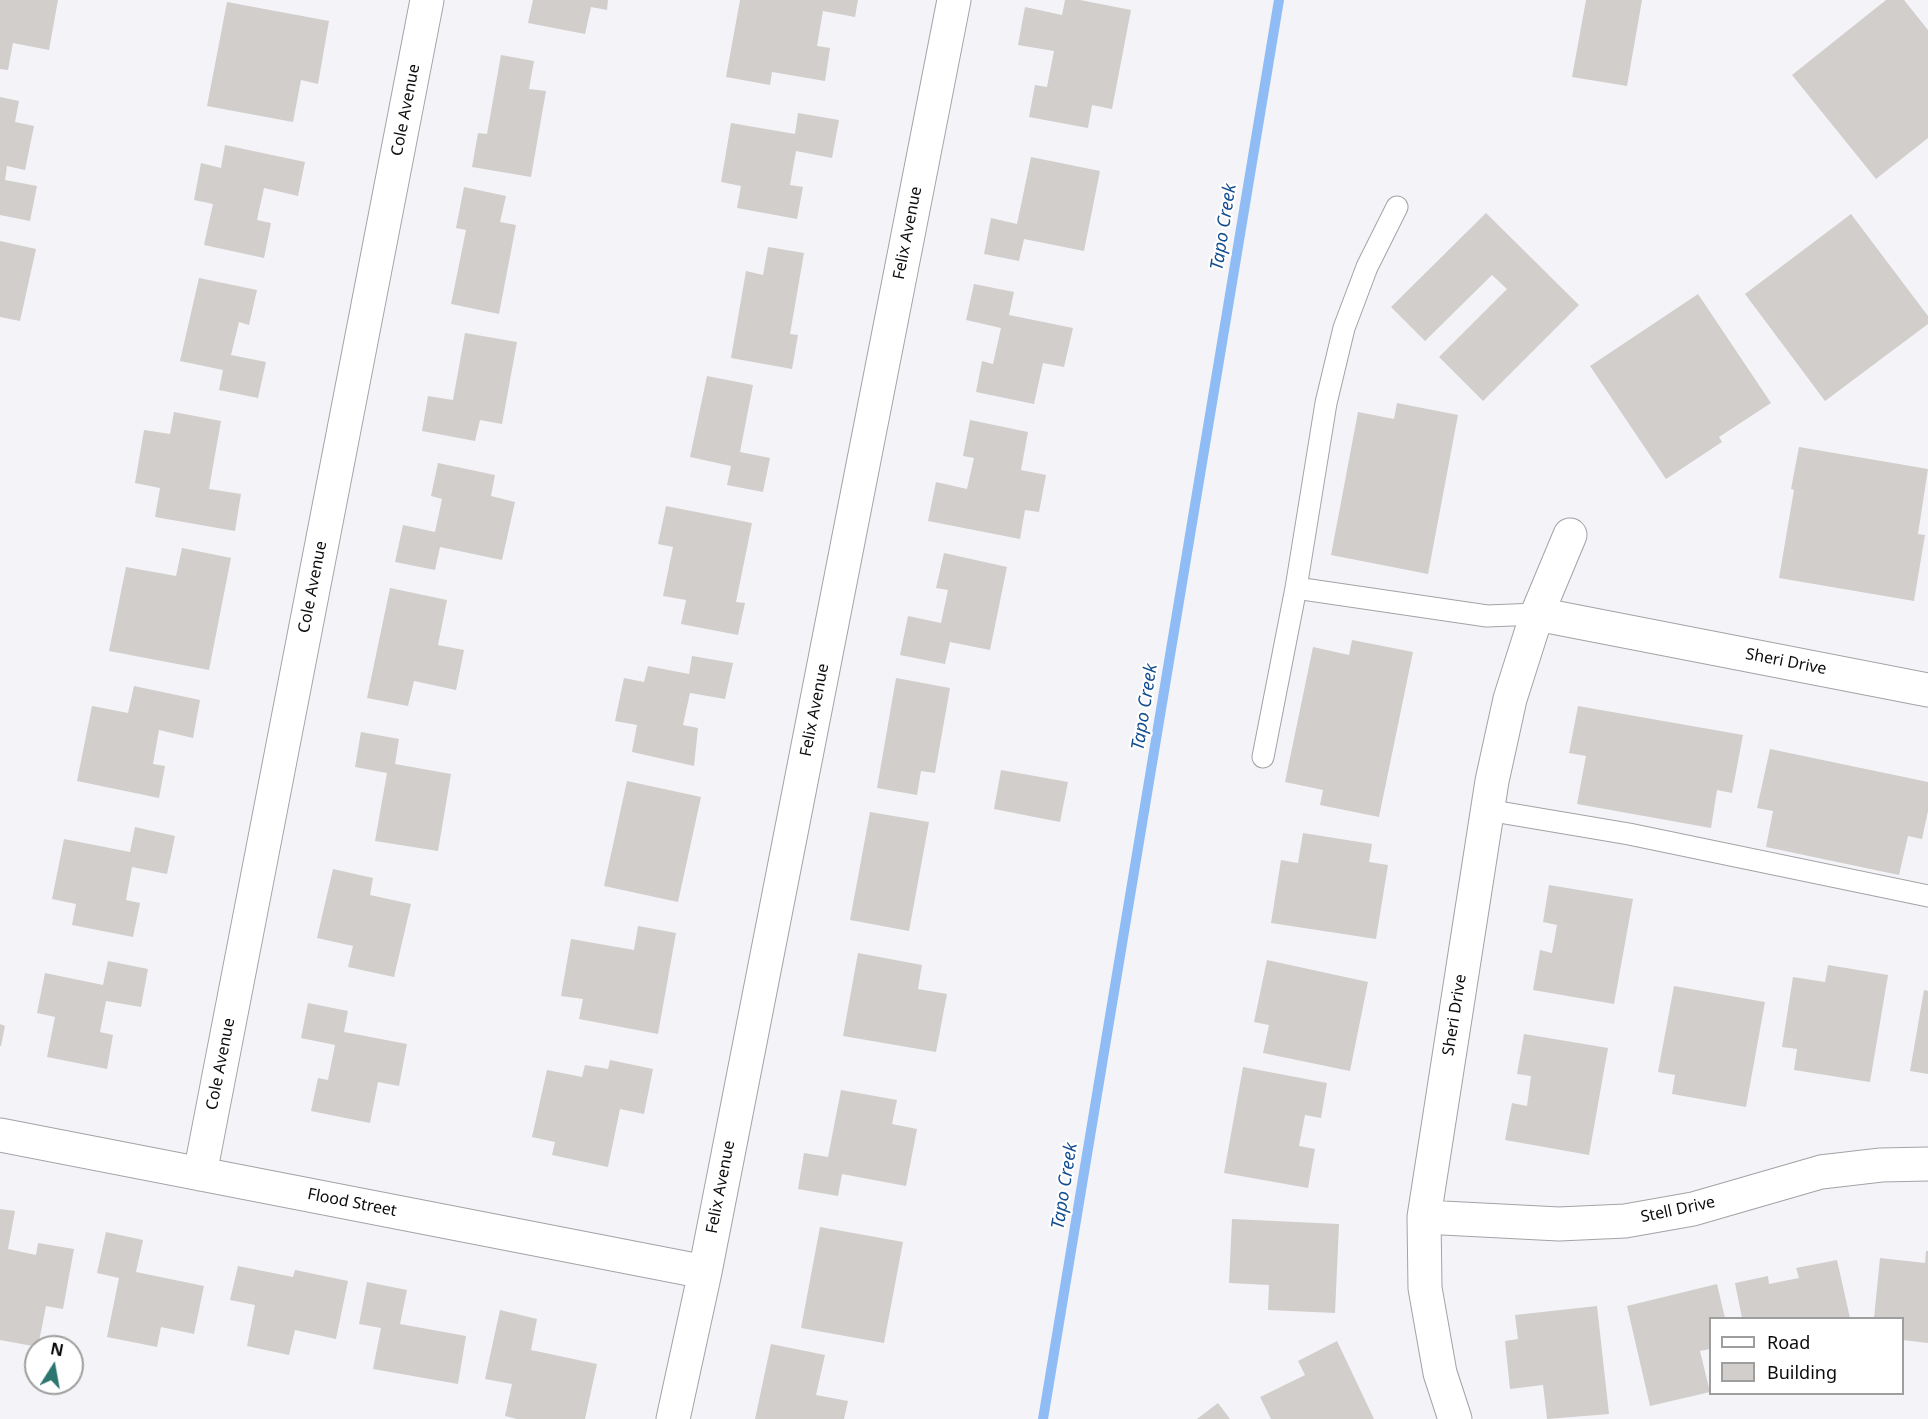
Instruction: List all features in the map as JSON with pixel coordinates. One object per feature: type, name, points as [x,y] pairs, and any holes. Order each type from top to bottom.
[{"type":"street","name":"Cole Avenue","points":[[200,1174],[427,0]]},
{"type":"street","name":"Felix Avenue","points":[[673,1419],[705,1272],[954,0]]},
{"type":"street","name":"Sheri Drive","points":[[1455,1419],[1440,1373],[1425,1288],[1424,1217],[1487,810],[1510,699],[1537,614],[1570,535]]},
{"type":"street","name":"Sheri Drive","points":[[1537,614],[1928,690]]},
{"type":"street","name":"Flood Street","points":[[0,1135],[705,1272]]},
{"type":"street","name":"Stell Drive","points":[[1424,1217],[1559,1224],[1626,1221],[1693,1209],[1821,1172],[1881,1165],[1928,1164]]},
{"type":"lane","points":[[1263,757],[1296,588],[1326,403],[1344,328],[1367,267],[1398,207]]},
{"type":"lane","points":[[1296,588],[1487,616],[1537,614]]},
{"type":"lane","points":[[1487,810],[1629,834],[1928,896]]},
{"type":"building","points":[[0,0],[58,0],[49,50],[13,43],[8,70],[0,69]]},
{"type":"building","points":[[533,0],[608,0],[607,10],[591,7],[585,34],[528,23]]},
{"type":"building","points":[[740,0],[858,0],[855,17],[823,11],[817,46],[830,48],[825,81],[772,72],[770,85],[726,77]]},
{"type":"building","points":[[1065,0],[1080,0],[1131,10],[1112,109],[1092,105],[1088,128],[1029,117],[1035,85],[1047,87],[1054,51],[1018,45],[1025,7],[1062,15]]},
{"type":"building","points":[[1586,0],[1642,0],[1627,86],[1572,77]]},
{"type":"building","points":[[1886,0],[1904,0],[1928,30],[1928,138],[1876,179],[1792,75]]},
{"type":"building","points":[[227,2],[329,21],[318,84],[301,80],[293,122],[207,106]]},
{"type":"building","points":[[501,55],[534,61],[529,89],[546,91],[531,177],[472,167],[478,133],[487,134]]},
{"type":"building","points":[[0,97],[19,101],[15,122],[34,126],[25,170],[7,166],[5,180],[37,186],[30,221],[0,215]]},
{"type":"building","points":[[798,113],[839,120],[832,158],[796,151],[790,185],[803,187],[797,219],[737,208],[741,186],[721,182],[731,123],[795,134]]},
{"type":"building","points":[[225,145],[305,162],[298,196],[264,188],[257,220],[271,223],[264,258],[204,245],[213,204],[194,200],[201,163],[221,168]]},
{"type":"building","points":[[1031,157],[1100,171],[1084,251],[1024,239],[1019,261],[984,254],[991,218],[1017,224]]},
{"type":"building","points":[[464,187],[506,196],[500,222],[516,225],[499,314],[451,304],[466,230],[456,228]]},
{"type":"building","points":[[1486,213],[1579,305],[1483,401],[1439,357],[1507,289],[1492,275],[1425,341],[1391,307]]},
{"type":"building","points":[[1851,214],[1928,316],[1928,324],[1825,401],[1745,294]]},
{"type":"building","points":[[0,241],[36,249],[20,321],[0,317]]},
{"type":"building","points":[[768,247],[804,253],[790,334],[798,335],[792,369],[731,358],[746,271],[763,275]]},
{"type":"building","points":[[199,278],[257,290],[249,325],[239,322],[231,355],[266,362],[258,398],[219,390],[223,370],[180,361]]},
{"type":"building","points":[[974,284],[1014,292],[1009,315],[1073,328],[1064,367],[1043,363],[1034,404],[976,392],[982,361],[993,364],[1001,328],[966,320]]},
{"type":"building","points":[[1698,294],[1771,403],[1719,437],[1722,442],[1666,479],[1590,366]]},
{"type":"building","points":[[465,333],[517,342],[502,424],[480,420],[475,441],[422,431],[428,396],[453,400]]},
{"type":"building","points":[[707,376],[753,385],[740,452],[770,458],[763,492],[727,485],[731,466],[690,457]]},
{"type":"building","points":[[1397,403],[1458,415],[1428,574],[1331,555],[1358,412],[1394,419]]},
{"type":"building","points":[[174,412],[221,421],[209,489],[241,494],[235,531],[155,517],[160,488],[135,483],[144,430],[170,434]]},
{"type":"building","points":[[970,420],[1028,432],[1021,470],[1046,475],[1039,512],[1025,510],[1020,539],[928,521],[936,482],[967,489],[974,458],[963,456]]},
{"type":"building","points":[[1799,447],[1928,469],[1918,534],[1925,535],[1914,601],[1779,578]]},
{"type":"building","points":[[438,463],[495,475],[491,496],[515,502],[502,560],[440,547],[435,570],[395,562],[403,525],[435,532],[442,499],[431,496]]},
{"type":"building","points":[[666,506],[752,523],[736,602],[745,603],[738,635],[681,624],[686,600],[663,596],[673,547],[658,544]]},
{"type":"building","points":[[182,548],[231,558],[209,670],[109,651],[126,567],[176,576]]},
{"type":"building","points":[[944,553],[1007,567],[990,650],[950,642],[945,664],[900,655],[908,616],[941,623],[948,590],[936,588]]},
{"type":"building","points":[[390,588],[447,600],[438,645],[464,650],[456,690],[414,681],[408,706],[367,698]]},
{"type":"building","points":[[1352,640],[1413,652],[1379,817],[1320,805],[1323,790],[1285,782],[1313,647],[1349,655]]},
{"type":"building","points":[[692,656],[733,663],[725,699],[690,693],[683,725],[698,728],[694,766],[632,752],[637,725],[615,721],[624,678],[644,682],[648,666],[689,674]]},
{"type":"building","points":[[896,678],[950,688],[935,773],[921,771],[917,795],[877,788]]},
{"type":"building","points":[[134,686],[200,700],[193,738],[159,730],[153,764],[165,766],[159,798],[77,781],[92,706],[128,713]]},
{"type":"building","points":[[1578,706],[1743,735],[1732,793],[1717,790],[1711,828],[1577,804],[1586,756],[1569,753]]},
{"type":"building","points":[[361,732],[399,739],[395,764],[451,774],[438,851],[375,841],[387,773],[355,767]]},
{"type":"building","points":[[1770,749],[1928,782],[1928,811],[1922,839],[1908,836],[1899,875],[1766,847],[1773,811],[1757,808]]},
{"type":"building","points":[[1001,770],[1068,782],[1060,822],[994,809]]},
{"type":"building","points":[[627,781],[701,797],[678,902],[604,886]]},
{"type":"building","points":[[870,812],[929,822],[909,931],[850,920]]},
{"type":"building","points":[[135,827],[175,836],[167,874],[132,867],[126,900],[140,903],[133,937],[72,925],[76,904],[52,899],[64,839],[130,852]]},
{"type":"building","points":[[1303,833],[1372,844],[1369,862],[1388,865],[1376,939],[1271,923],[1281,860],[1298,863]]},
{"type":"building","points":[[333,869],[373,878],[370,895],[411,904],[394,977],[348,967],[353,946],[317,938]]},
{"type":"building","points":[[1549,885],[1633,899],[1614,1004],[1533,990],[1540,950],[1552,953],[1557,925],[1543,922]]},
{"type":"building","points":[[638,926],[676,933],[658,1034],[579,1019],[583,999],[561,996],[571,939],[634,950]]},
{"type":"building","points":[[858,953],[922,965],[918,989],[947,994],[936,1052],[843,1036]]},
{"type":"building","points":[[1267,960],[1368,982],[1350,1071],[1263,1053],[1269,1025],[1254,1022]]},
{"type":"building","points":[[108,961],[148,969],[141,1007],[106,1001],[100,1032],[113,1035],[107,1069],[47,1057],[55,1017],[37,1013],[45,973],[103,985]]},
{"type":"building","points":[[1828,965],[1888,975],[1870,1082],[1794,1070],[1797,1049],[1782,1047],[1793,977],[1825,982]]},
{"type":"building","points":[[1674,986],[1765,1002],[1746,1107],[1672,1094],[1675,1075],[1658,1072]]},
{"type":"building","points":[[1924,990],[1928,991],[1928,1074],[1910,1071]]},
{"type":"building","points":[[308,1003],[348,1011],[344,1032],[407,1044],[399,1086],[378,1082],[370,1123],[311,1111],[318,1078],[328,1080],[335,1045],[301,1038]]},
{"type":"building","points":[[0,1024],[5,1026],[1,1046],[0,1046]]},
{"type":"building","points":[[1524,1034],[1608,1048],[1589,1155],[1505,1140],[1512,1103],[1527,1106],[1531,1076],[1517,1074]]},
{"type":"building","points":[[610,1060],[653,1069],[644,1114],[620,1109],[608,1167],[552,1155],[555,1142],[532,1137],[547,1070],[582,1077],[585,1065],[608,1069]]},
{"type":"building","points":[[1243,1067],[1327,1083],[1321,1118],[1305,1115],[1299,1146],[1315,1149],[1308,1188],[1224,1173]]},
{"type":"building","points":[[841,1090],[897,1100],[892,1124],[917,1129],[906,1186],[842,1174],[838,1196],[798,1189],[804,1153],[828,1157]]},
{"type":"building","points":[[0,1209],[15,1211],[8,1249],[36,1255],[38,1243],[74,1249],[63,1309],[46,1306],[40,1335],[24,1335],[24,1344],[0,1340]]},
{"type":"building","points":[[1232,1219],[1339,1224],[1335,1313],[1268,1310],[1269,1285],[1229,1283]]},
{"type":"building","points":[[820,1227],[903,1242],[884,1343],[801,1328]]},
{"type":"building","points":[[106,1232],[143,1240],[136,1272],[204,1286],[194,1334],[161,1327],[157,1347],[107,1337],[119,1278],[97,1273]]},
{"type":"building","points":[[1926,1251],[1928,1251],[1928,1343],[1904,1340],[1904,1317],[1874,1317],[1880,1258],[1925,1263]]},
{"type":"building","points":[[1837,1260],[1850,1317],[1742,1317],[1735,1283],[1768,1276],[1769,1284],[1799,1278],[1796,1268]]},
{"type":"building","points":[[238,1266],[293,1277],[295,1270],[348,1281],[336,1339],[295,1330],[289,1355],[247,1346],[255,1305],[230,1300]]},
{"type":"building","points":[[367,1282],[407,1290],[400,1324],[466,1336],[458,1384],[373,1369],[381,1328],[359,1324]]},
{"type":"building","points":[[1717,1284],[1725,1317],[1709,1317],[1709,1349],[1700,1351],[1709,1392],[1650,1406],[1627,1306]]},
{"type":"building","points":[[1597,1306],[1609,1414],[1547,1419],[1543,1385],[1510,1389],[1505,1341],[1518,1339],[1515,1315]]},
{"type":"building","points":[[500,1310],[537,1319],[531,1350],[597,1364],[585,1419],[517,1419],[505,1416],[512,1384],[485,1379]]},
{"type":"building","points":[[1337,1341],[1374,1419],[1271,1419],[1260,1397],[1305,1375],[1298,1361]]},
{"type":"building","points":[[771,1344],[825,1355],[816,1395],[848,1401],[844,1419],[755,1419]]},
{"type":"building","points":[[1218,1403],[1230,1419],[1197,1419]]},
{"type":"waterway","name":"Tapo Creek","points":[[1043,1419],[1279,0]]}]
